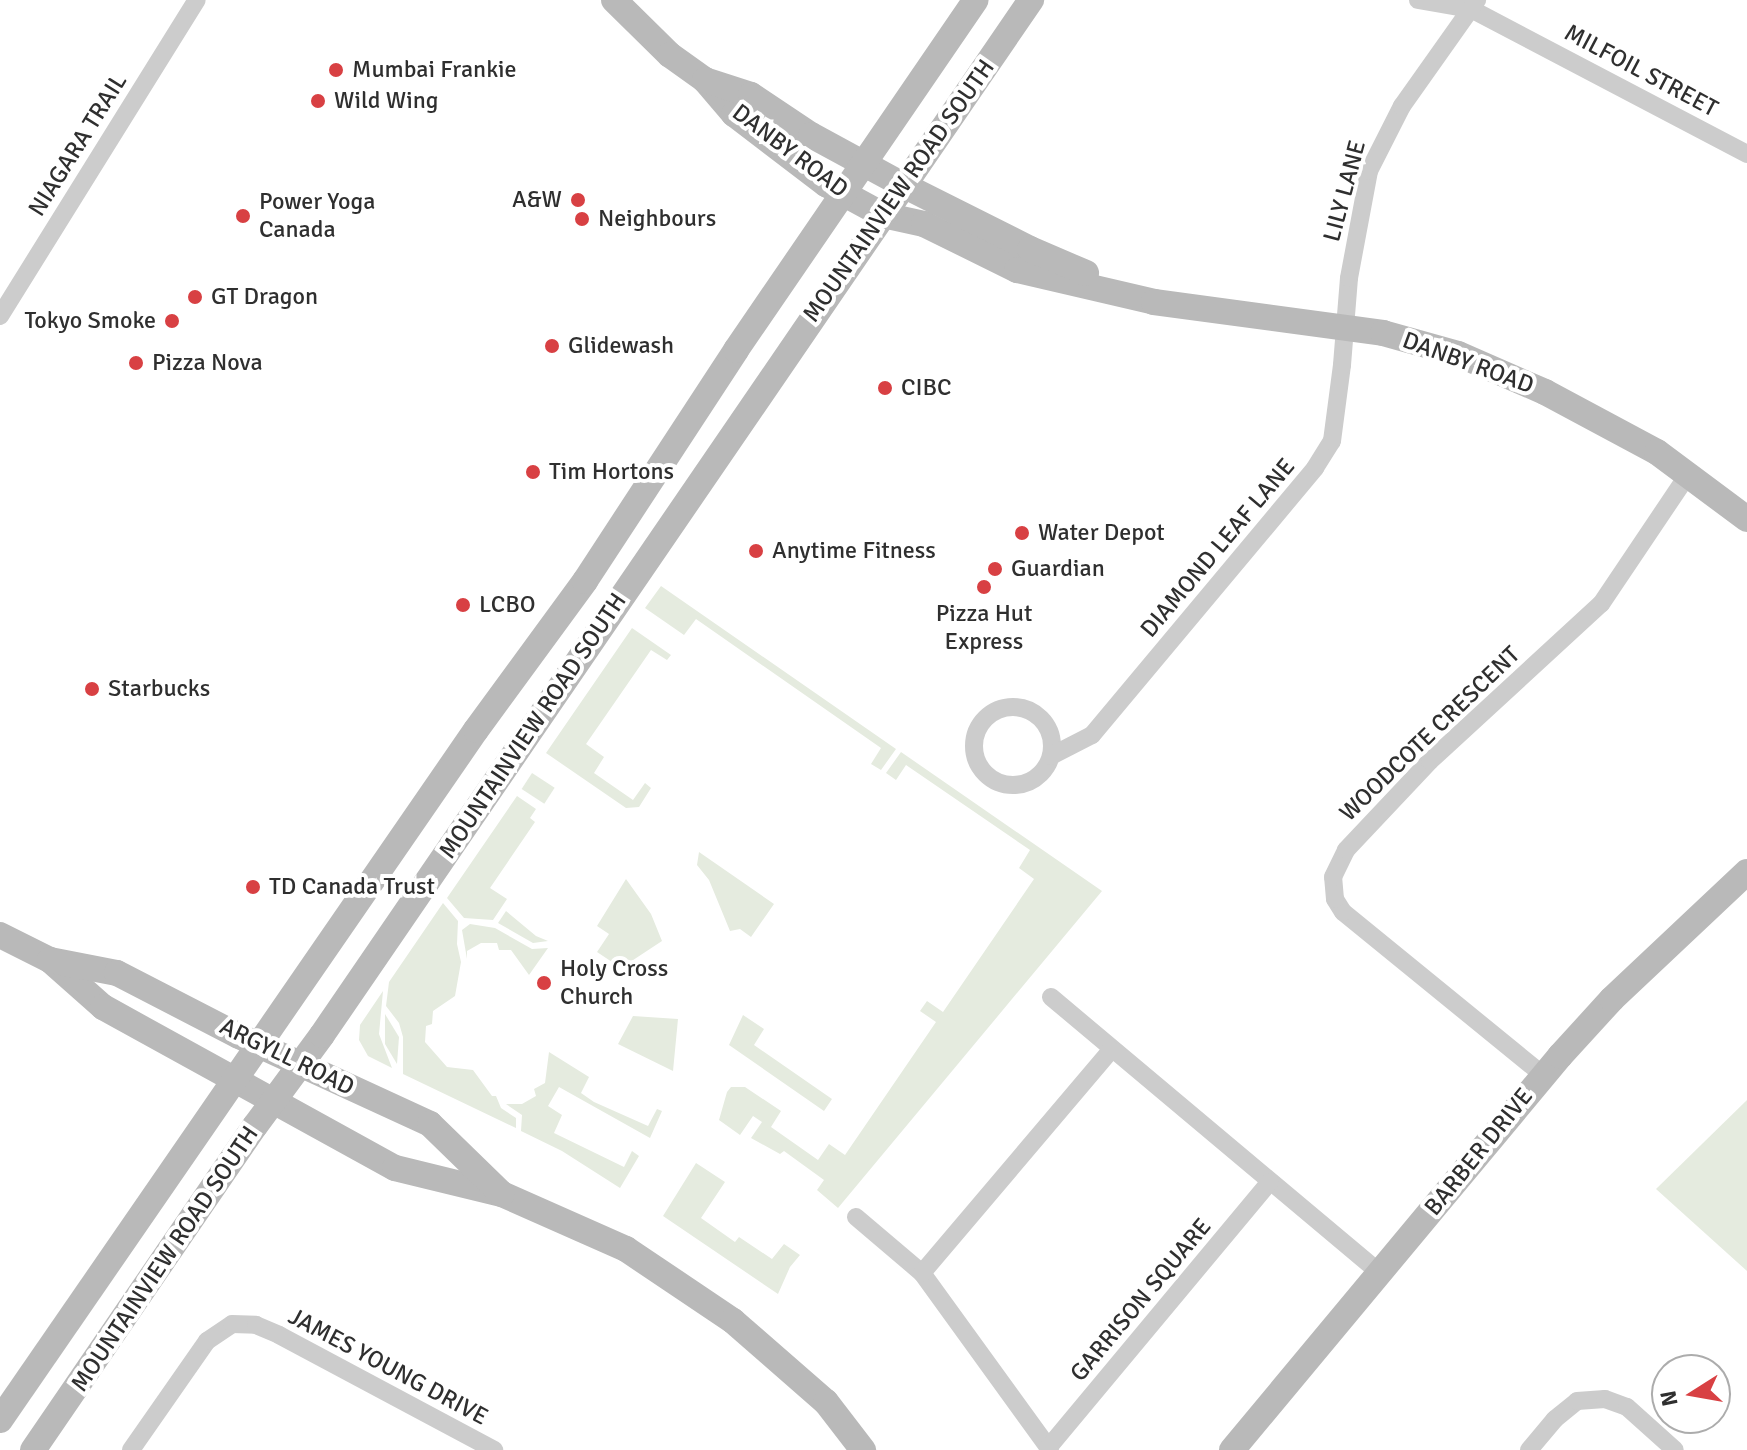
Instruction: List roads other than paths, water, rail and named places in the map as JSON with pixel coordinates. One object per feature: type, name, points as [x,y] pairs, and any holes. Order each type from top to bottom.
[{"type":"street","name":"NIAGARA TRAIL","points":[[0,316],[196,0]]},
{"type":"street","name":"DANBY ROAD","points":[[614,0],[670,55],[705,80],[734,114],[843,194],[883,215],[924,224],[1017,270],[1154,302],[1345,327],[1427,344],[1499,370],[1657,452],[1747,519]]},
{"type":"street","name":"MOUNTAINVIEW ROAD SOUTH","points":[[0,1420],[261,1046],[476,730],[585,581],[976,0]]},
{"type":"street","name":"MOUNTAINVIEW ROAD SOUTH","points":[[33,1450],[1031,0]]},
{"type":"street","name":"MILFOIL STREET","points":[[1418,0],[1474,4],[1747,154]]},
{"type":"street","name":"LILY LANE","points":[[1345,327],[1356,228],[1374,157],[1402,106],[1474,4]]},
{"type":"street","name":"DANBY ROAD","points":[[705,80],[751,95],[864,164],[1030,249],[1154,302]]},
{"type":"street","name":"DIAMOND LEAF LANE","points":[[1051,756],[1052,743],[1042,720],[1020,707],[995,712],[977,730],[974,743],[981,768],[1001,783],[1026,783],[1037,777],[1051,756],[1092,735],[1315,468],[1332,441],[1345,327]]},
{"type":"street","name":"WOODCOTE CRESCENT","points":[[1543,1075],[1343,912],[1335,899],[1333,877],[1346,850],[1430,761],[1601,604],[1689,473]]},
{"type":"street","name":"BARBER DRIVE","points":[[1232,1450],[1543,1075],[1612,999],[1747,872]]},
{"type":"street","name":"ARGYLL ROAD","points":[[0,935],[50,960],[103,1007],[395,1168],[502,1194],[626,1249],[733,1321],[826,1402],[863,1450]]},
{"type":"street","name":"ARGYLL ROAD","points":[[50,960],[117,973],[300,1065],[430,1124],[502,1194]]},
{"type":"street","points":[[1051,997],[1380,1273]]},
{"type":"street","points":[[922,1273],[1111,1050]]},
{"type":"street","name":"GARRISON SQUARE","points":[[856,1217],[922,1273],[1049,1449],[1270,1182]]},
{"type":"street","name":"JAMES YOUNG DRIVE","points":[[131,1450],[207,1341],[232,1324],[256,1325],[279,1335],[494,1450]]},
{"type":"street","points":[[1529,1450],[1555,1419],[1577,1401],[1605,1399],[1627,1407],[1675,1450]]},
{"type":"place","name":"Mumbai Frankie","points":[[336,70]]},
{"type":"place","name":"Wild Wing","points":[[318,101]]},
{"type":"place","name":"A&W","points":[[578,200]]},
{"type":"place","name":"Power Yoga Canada","points":[[243,216]]},
{"type":"place","name":"Neighbours","points":[[582,219]]},
{"type":"place","name":"GT Dragon","points":[[195,297]]},
{"type":"place","name":"Tokyo Smoke","points":[[172,321]]},
{"type":"place","name":"Glidewash","points":[[552,346]]},
{"type":"place","name":"Pizza Nova","points":[[136,363]]},
{"type":"place","name":"CIBC","points":[[885,388]]},
{"type":"place","name":"Tim Hortons","points":[[533,472]]},
{"type":"place","name":"Water Depot","points":[[1022,533]]},
{"type":"place","name":"Anytime Fitness","points":[[756,551]]},
{"type":"place","name":"Guardian","points":[[995,569]]},
{"type":"place","name":"Pizza Hut Express","points":[[984,587]]},
{"type":"place","name":"LCBO","points":[[463,605]]},
{"type":"place","name":"Starbucks","points":[[92,689]]},
{"type":"place","name":"TD Canada Trust","points":[[253,887]]},
{"type":"place","name":"Holy Cross Church","points":[[544,983]]}]
